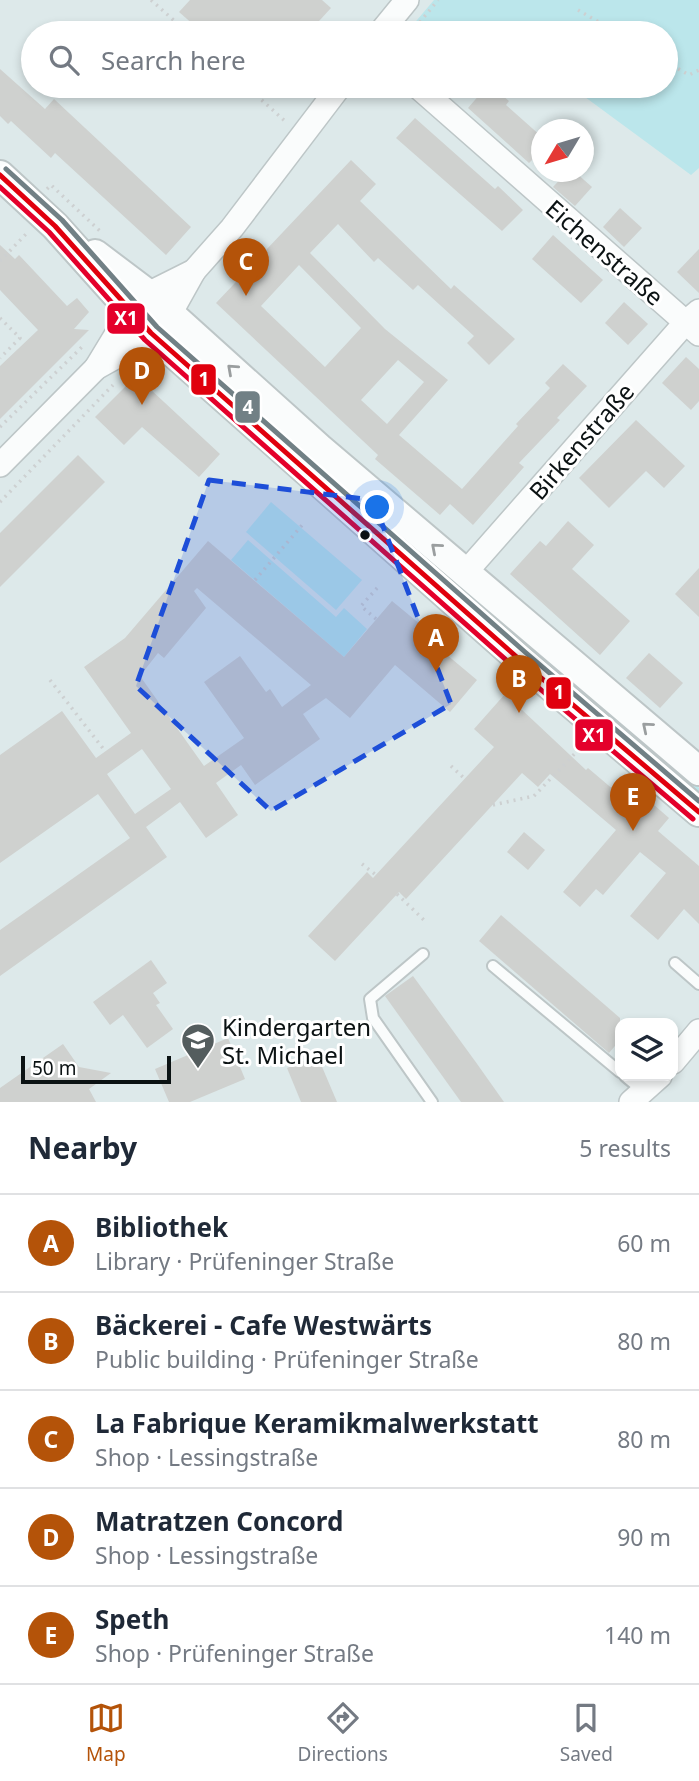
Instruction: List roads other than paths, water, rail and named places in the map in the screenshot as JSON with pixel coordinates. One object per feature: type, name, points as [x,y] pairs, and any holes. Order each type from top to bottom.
[{"type":"street","points":[[390,21],[407,0]]},
{"type":"street","points":[[96,368],[132,348],[160,324],[194,271],[232,228],[331,98]]},
{"type":"street","name":"Eichenstraße","points":[[431,98],[695,322]]},
{"type":"street","points":[[0,175],[598,729],[699,812]]},
{"type":"street","points":[[0,465],[96,368],[139,303],[194,271]]},
{"type":"street","name":"Birkenstraße","points":[[465,573],[695,322]]},
{"type":"street","points":[[160,324],[319,448],[699,771]]},
{"type":"street","points":[[678,1056],[699,1031]]},
{"type":"lane","points":[[424,954],[370,999],[373,1018],[432,1102]]},
{"type":"lane","points":[[675,963],[699,984]]},
{"type":"lane","points":[[493,966],[615,1068]]},
{"type":"place","name":"La Fabrique Keramikmalwerkstatt","points":[[246,296]]},
{"type":"place","name":"Matratzen Concord","points":[[142,405]]},
{"type":"place","name":"Bibliothek","points":[[436,672]]},
{"type":"place","name":"Bäckerei - Cafe Westwärts","points":[[519,713]]},
{"type":"place","name":"Speth","points":[[633,831]]},
{"type":"place","name":"Kindergarten St. Michael","points":[[198,1070]]}]
